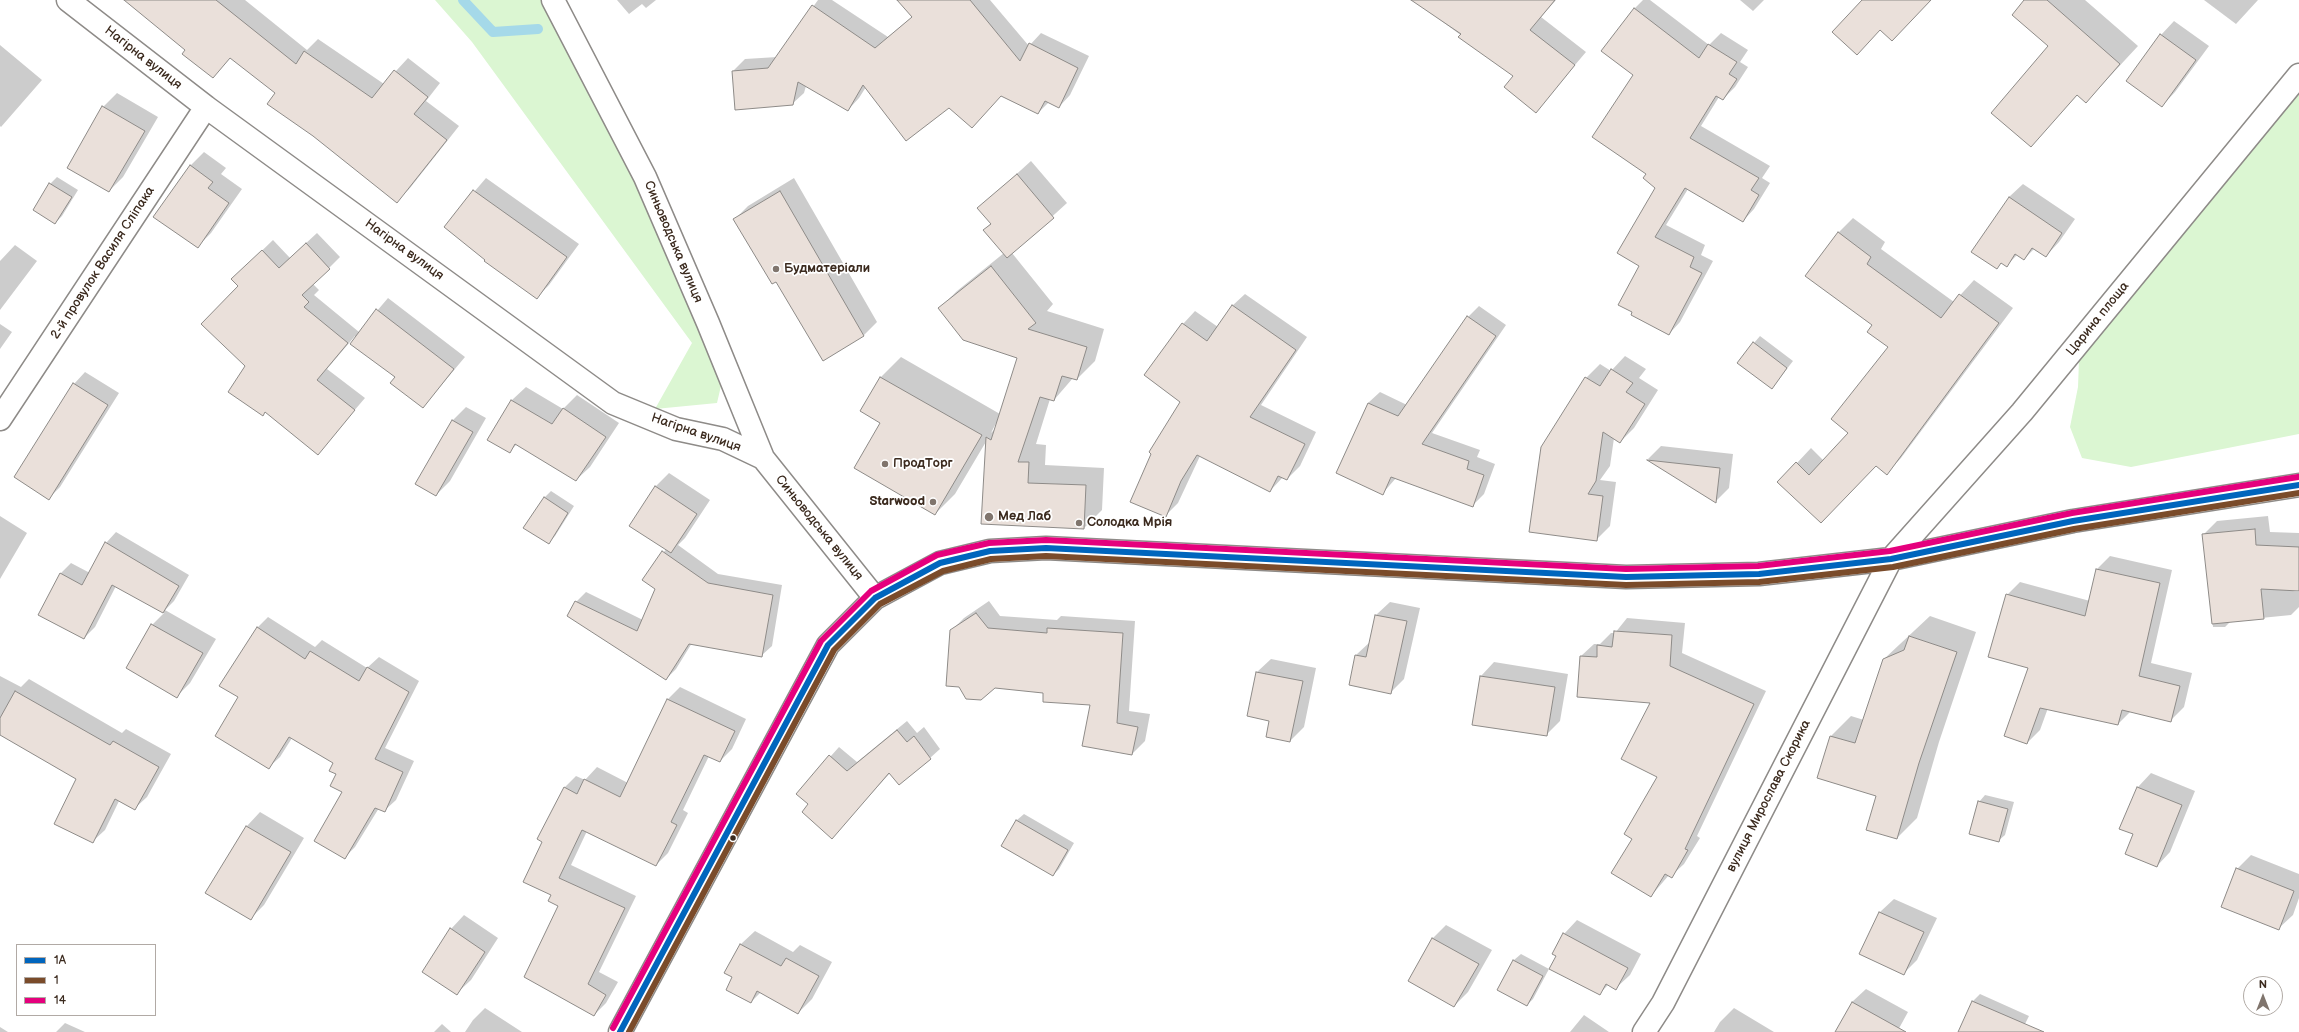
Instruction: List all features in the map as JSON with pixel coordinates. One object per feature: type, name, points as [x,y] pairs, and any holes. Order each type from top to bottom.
[{"type":"street","name":"Нагірна вулиця","points":[[68,0],[206,107],[613,402],[676,428],[723,439],[763,458]]},
{"type":"street","name":"Синьоводська вулиця","points":[[553,0],[645,177],[708,323],[763,458],[875,598]]},
{"type":"street","name":"Царина площа","points":[[1891,558],[2022,412],[2299,75]]},
{"type":"street","name":"2-й провулок Василя Сліпака","points":[[0,419],[206,107]]},
{"type":"street","points":[[620,1032],[828,645],[875,598],[940,563],[990,552],[1046,548],[1626,577],[1759,574],[1891,558],[2073,521],[2299,485]]},
{"type":"street","name":"вулиця Мирослава Скорика","points":[[1644,1032],[1664,1003],[1891,558]]},
{"type":"green space","points":[[435,0],[553,0],[723,377],[717,403],[655,409],[692,343],[472,42]]},
{"type":"green space","points":[[2299,93],[2299,434],[2131,467],[2082,458],[2070,427],[2078,387],[2079,360]]},
{"type":"building","points":[[124,0],[216,0],[296,64],[304,51],[372,98],[394,70],[428,97],[414,114],[447,140],[397,203],[313,136],[267,104],[275,93],[230,58],[213,78],[182,54],[185,50]]},
{"type":"building","points":[[897,0],[970,0],[1020,61],[1029,43],[1078,68],[1059,108],[1045,101],[1038,114],[1001,96],[972,128],[949,108],[906,141],[863,85],[848,111],[798,82],[793,105],[735,110],[732,71],[768,68],[812,5],[875,48],[912,17]]},
{"type":"building","points":[[1411,0],[1555,0],[1530,30],[1575,65],[1536,113],[1504,87],[1513,76],[1458,37],[1461,34]]},
{"type":"building","points":[[1862,0],[1931,0],[1892,41],[1880,30],[1857,55],[1832,32]]},
{"type":"building","points":[[2024,0],[2047,0],[2120,64],[2086,103],[2077,95],[2031,147],[1991,113],[2048,46],[2012,15]]},
{"type":"building","points":[[1634,8],[1699,58],[1708,44],[1737,62],[1729,74],[1737,79],[1723,100],[1716,96],[1690,138],[1759,178],[1751,190],[1759,195],[1743,222],[1685,188],[1655,237],[1694,257],[1690,267],[1702,273],[1669,335],[1631,315],[1632,312],[1618,305],[1639,266],[1617,253],[1655,188],[1643,178],[1646,174],[1592,137],[1633,75],[1601,51]]},
{"type":"building","points":[[2160,34],[2196,60],[2162,107],[2126,81]]},
{"type":"building","points":[[102,106],[145,131],[109,192],[67,168]]},
{"type":"building","points":[[190,165],[213,182],[208,188],[229,203],[198,248],[153,217]]},
{"type":"building","points":[[1017,174],[1054,218],[1007,258],[983,230],[991,224],[977,208]]},
{"type":"building","points":[[49,183],[72,197],[55,224],[33,210]]},
{"type":"building","points":[[473,190],[567,257],[537,299],[484,261],[485,260],[444,227]]},
{"type":"building","points":[[780,191],[864,336],[823,361],[776,282],[772,284],[733,219]]},
{"type":"building","points":[[2009,197],[2062,233],[2046,257],[2032,248],[2024,260],[2015,254],[2007,267],[2001,263],[1997,269],[1971,252]]},
{"type":"building","points":[[1838,232],[1871,257],[1867,264],[1941,318],[1959,294],[1999,323],[1887,475],[1876,466],[1821,523],[1777,482],[1796,462],[1809,475],[1848,433],[1831,419],[1888,347],[1867,332],[1872,325],[1805,276]]},
{"type":"building","points":[[306,243],[330,269],[302,295],[309,302],[304,307],[348,343],[317,380],[355,410],[318,455],[265,412],[263,416],[228,392],[245,366],[201,324],[238,286],[231,279],[262,250],[279,268]]},
{"type":"building","points":[[991,266],[1036,323],[1028,329],[1087,347],[1077,380],[1062,376],[1054,401],[1040,397],[1018,462],[1029,462],[1028,483],[1086,485],[1084,529],[981,524],[986,437],[991,440],[1017,358],[963,340],[938,308]]},
{"type":"building","points":[[1232,305],[1296,350],[1250,417],[1305,444],[1287,480],[1278,476],[1270,492],[1197,455],[1181,481],[1166,517],[1130,502],[1151,454],[1149,452],[1180,402],[1144,375],[1182,323],[1207,341]]},
{"type":"building","points":[[376,309],[454,369],[423,408],[390,383],[395,377],[350,344]]},
{"type":"building","points":[[1467,316],[1496,336],[1422,444],[1469,461],[1467,469],[1484,475],[1473,507],[1391,477],[1383,495],[1336,473],[1368,403],[1398,416]]},
{"type":"building","points":[[1753,342],[1787,368],[1772,389],[1737,363]]},
{"type":"building","points":[[1611,369],[1633,383],[1626,392],[1645,404],[1620,443],[1603,432],[1596,481],[1588,494],[1603,496],[1597,541],[1529,532],[1541,447],[1585,377],[1600,386]]},
{"type":"building","points":[[880,377],[982,435],[935,515],[854,468],[880,423],[860,411]]},
{"type":"building","points":[[73,383],[108,405],[49,500],[14,477]]},
{"type":"building","points":[[511,400],[552,424],[563,408],[606,437],[576,481],[515,444],[510,453],[487,440]]},
{"type":"building","points":[[452,420],[473,432],[436,496],[415,484]]},
{"type":"building","points":[[1647,460],[1720,468],[1716,503]]},
{"type":"building","points":[[655,486],[697,514],[671,553],[629,526]]},
{"type":"building","points":[[544,497],[568,513],[549,544],[523,528]]},
{"type":"building","points":[[2255,529],[2256,545],[2299,547],[2299,591],[2261,589],[2264,619],[2212,624],[2202,534]]},
{"type":"building","points":[[105,542],[179,586],[163,613],[112,585],[84,639],[38,615],[60,573],[82,585]]},
{"type":"building","points":[[662,551],[708,583],[773,595],[762,657],[689,644],[666,680],[567,616],[575,601],[637,631],[655,589],[642,580]]},
{"type":"building","points":[[2096,569],[2160,583],[2139,676],[2180,686],[2171,722],[2122,710],[2118,725],[2040,708],[2027,744],[2004,736],[2028,668],[1988,657],[2006,594],[2085,616]]},
{"type":"building","points":[[976,613],[988,628],[1047,633],[1047,628],[1123,633],[1117,723],[1138,727],[1132,755],[1082,746],[1090,705],[1043,702],[1043,693],[995,688],[981,700],[966,699],[959,687],[946,686],[950,630]]},
{"type":"building","points":[[1375,615],[1407,621],[1391,694],[1349,685],[1355,655],[1366,657]]},
{"type":"building","points":[[151,624],[203,653],[177,698],[126,668]]},
{"type":"building","points":[[257,627],[305,659],[310,651],[359,681],[367,667],[409,692],[375,759],[403,772],[385,812],[375,808],[345,859],[314,841],[342,792],[330,786],[336,774],[329,771],[333,763],[289,737],[269,769],[215,736],[238,697],[219,686]]},
{"type":"building","points":[[1614,631],[1672,635],[1670,666],[1754,704],[1685,849],[1688,850],[1672,878],[1665,874],[1651,897],[1611,873],[1632,839],[1624,834],[1657,777],[1621,759],[1650,703],[1577,697],[1580,656],[1597,657],[1597,645],[1612,647]]},
{"type":"building","points":[[1909,636],[1957,652],[1919,763],[1897,839],[1866,830],[1876,796],[1817,778],[1830,736],[1855,743],[1883,659],[1904,650]]},
{"type":"building","points":[[1256,672],[1303,681],[1290,742],[1266,737],[1269,721],[1247,716]]},
{"type":"building","points":[[1480,676],[1555,687],[1547,736],[1472,725]]},
{"type":"building","points":[[15,691],[110,745],[113,741],[159,767],[135,810],[115,799],[93,843],[54,824],[76,779],[0,735],[0,718]]},
{"type":"building","points":[[667,699],[735,731],[720,762],[704,755],[671,822],[677,825],[656,866],[582,830],[559,878],[625,908],[588,984],[606,995],[594,1016],[524,977],[558,906],[548,901],[551,895],[523,882],[542,842],[537,839],[564,787],[577,794],[584,779],[620,797]]},
{"type":"building","points":[[897,730],[907,742],[914,736],[931,759],[899,785],[889,773],[832,839],[802,812],[808,804],[796,794],[829,755],[847,771]]},
{"type":"building","points":[[2137,787],[2182,805],[2157,867],[2125,854],[2133,834],[2119,829]]},
{"type":"building","points":[[1978,801],[2008,809],[1999,842],[1969,834]]},
{"type":"building","points":[[1016,820],[1068,850],[1053,876],[1001,846]]},
{"type":"building","points":[[246,826],[291,852],[251,920],[205,893]]},
{"type":"building","points":[[2236,868],[2294,891],[2279,930],[2221,907]]},
{"type":"building","points":[[1879,912],[1924,932],[1904,975],[1859,954]]},
{"type":"building","points":[[450,928],[485,952],[457,995],[422,972]]},
{"type":"building","points":[[1563,933],[1628,968],[1616,990],[1606,984],[1600,995],[1549,969],[1556,956],[1552,954]]},
{"type":"building","points":[[1432,938],[1479,964],[1454,1007],[1408,981]]},
{"type":"building","points":[[740,944],[781,966],[786,958],[819,976],[798,1014],[757,991],[751,1003],[726,990],[732,977],[724,973]]},
{"type":"building","points":[[1513,960],[1543,976],[1527,1006],[1497,990]]},
{"type":"building","points":[[1972,1001],[2044,1032],[1958,1032]]},
{"type":"building","points":[[1852,1002],[1906,1032],[1835,1032]]},
{"type":"waterway","points":[[463,0],[493,32],[538,29]]},
{"type":"transit line","name":"14","points":[[613,1028],[821,641],[871,591],[937,555],[989,543],[1046,540],[1626,569],[1758,566],[1890,551],[2072,513],[2298,477]]},
{"type":"transit line","name":"1А","points":[[620,1032],[828,645],[875,598],[940,563],[990,551],[1046,548],[1626,577],[1759,574],[1891,559],[2073,521],[2299,485]]},
{"type":"transit line","name":"1","points":[[629,1032],[834,650],[880,604],[943,571],[991,559],[1046,556],[1626,585],[1759,582],[1893,567],[2074,529],[2299,493]]},
{"type":"place","name":"Будматеріали","points":[[776,269]]},
{"type":"place","name":"ПродТорг","points":[[885,464]]},
{"type":"place","name":"Starwood","points":[[933,502]]},
{"type":"place","name":"Мед Лаб","points":[[989,517]]},
{"type":"place","name":"Солодка Мрія","points":[[1079,523]]}]
